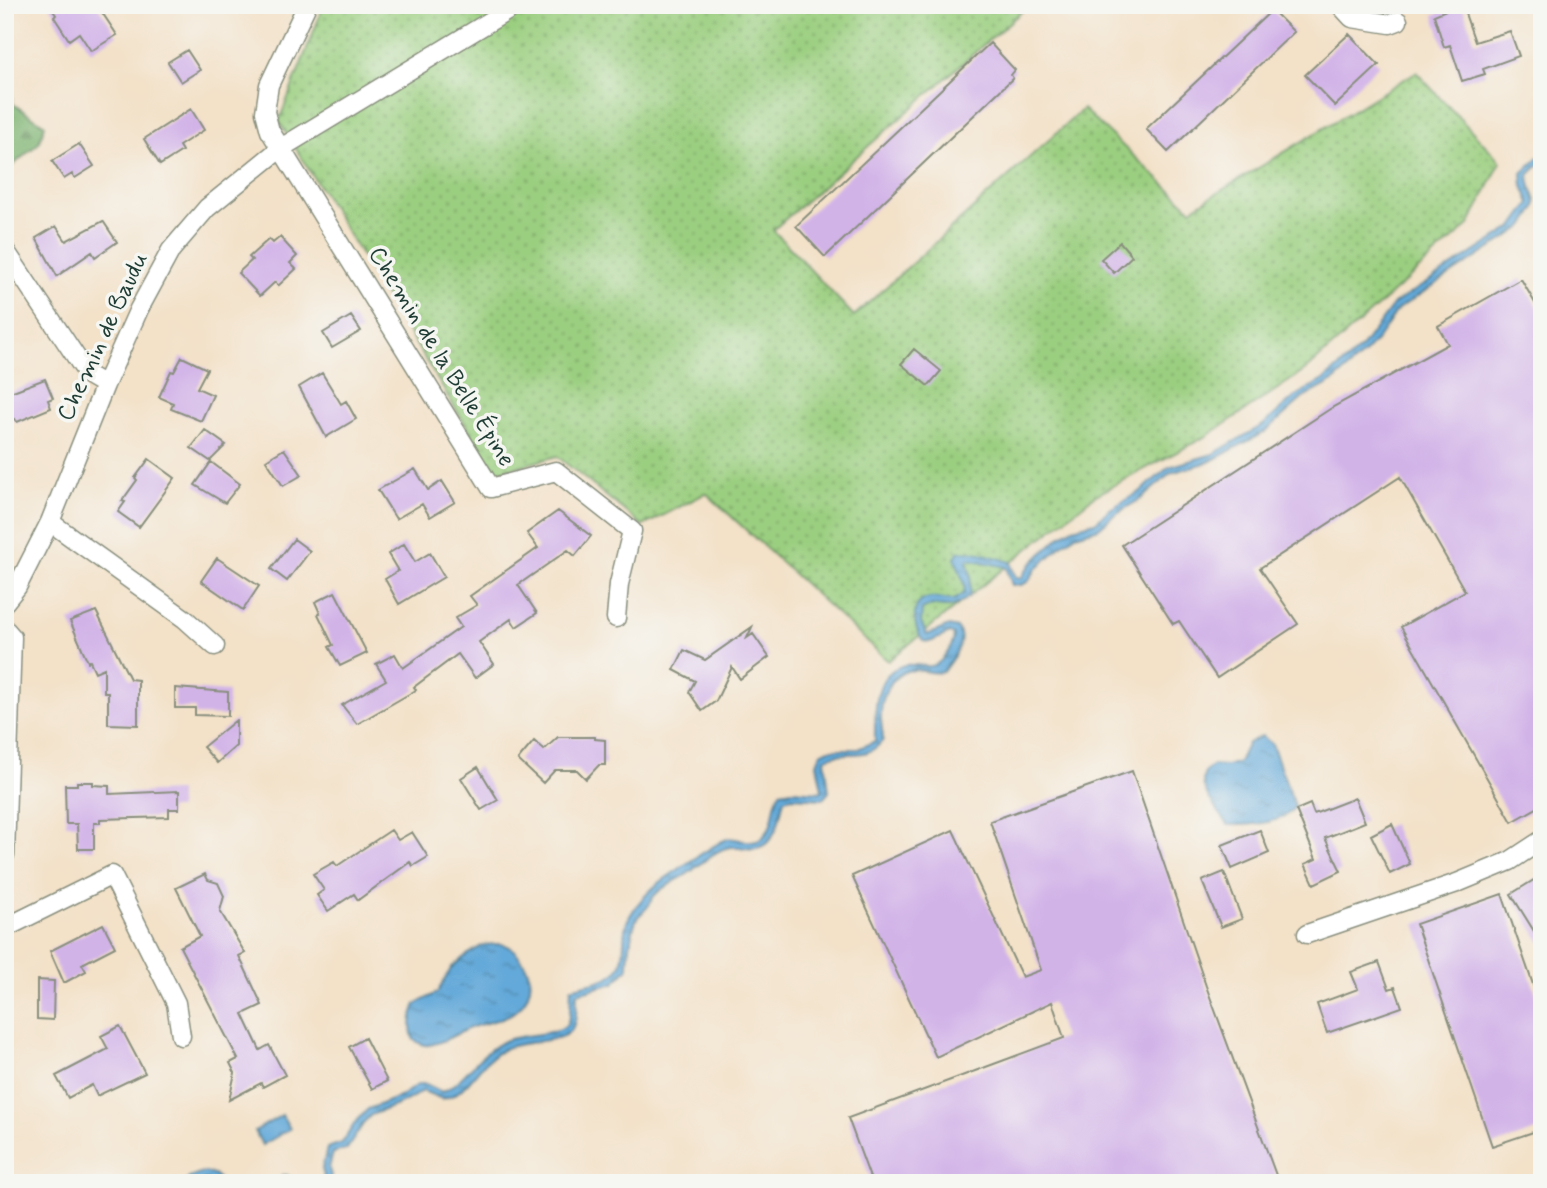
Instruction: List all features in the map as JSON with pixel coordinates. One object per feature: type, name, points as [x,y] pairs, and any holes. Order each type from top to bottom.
[{"type":"street","points":[[281,148],[270,131],[265,112],[270,85],[307,5]]},
{"type":"street","name":"Chemin de Baudu","points":[[5,602],[17,587],[50,522],[139,309],[171,250],[207,208],[281,148],[517,5]]},
{"type":"street","points":[[1340,5],[1352,18],[1390,24],[1398,21]]},
{"type":"street","name":"Chemin de la Belle Épine","points":[[281,148],[491,488],[556,471],[632,531],[619,584],[616,618]]},
{"type":"street","points":[[5,250],[88,374],[105,385]]},
{"type":"street","points":[[50,522],[185,619],[215,646]]},
{"type":"street","points":[[5,629],[12,637],[5,855]]},
{"type":"street","points":[[1307,934],[1457,883],[1510,861],[1542,839]]},
{"type":"street","points":[[5,928],[112,875],[176,1003],[181,1035]]},
{"type":"green space","points":[[324,5],[1029,5],[773,230],[854,316],[1083,109],[1191,209],[1416,72],[1501,162],[1469,225],[1306,370],[1207,436],[1094,496],[888,661],[706,493],[643,526],[557,456],[495,473],[279,121]]},
{"type":"green space","points":[[5,45],[13,104],[45,125],[39,143],[5,172]]},
{"type":"water","points":[[1542,154],[1542,162],[1529,175],[1536,205],[1523,227],[1398,309],[1378,339],[1364,354],[1334,381],[1303,398],[1265,432],[1209,462],[1171,473],[1141,499],[1114,515],[1099,528],[1076,535],[1063,544],[1036,569],[1028,582],[1012,585],[1006,567],[969,559],[970,596],[952,606],[932,605],[922,610],[921,623],[927,635],[949,626],[957,628],[960,634],[960,645],[943,672],[916,670],[901,673],[887,690],[882,705],[883,740],[869,751],[840,754],[825,759],[829,792],[823,799],[784,799],[777,828],[767,843],[754,848],[731,847],[722,850],[658,892],[636,921],[628,968],[614,983],[577,993],[575,1022],[571,1030],[559,1038],[504,1049],[489,1059],[463,1088],[452,1096],[442,1099],[423,1091],[371,1115],[347,1149],[333,1153],[328,1183],[278,1183],[282,1175],[293,1180],[322,1180],[327,1148],[342,1143],[368,1109],[399,1097],[419,1084],[426,1084],[442,1092],[458,1081],[487,1052],[504,1041],[562,1028],[569,1017],[571,988],[612,975],[621,965],[628,921],[636,906],[651,890],[727,839],[755,842],[763,837],[770,827],[780,792],[820,792],[822,790],[817,763],[821,753],[829,749],[858,749],[875,741],[876,702],[886,676],[902,666],[936,664],[953,643],[954,635],[950,633],[930,642],[923,641],[915,616],[918,604],[923,600],[954,600],[964,593],[965,586],[955,558],[958,552],[978,553],[1010,562],[1016,578],[1021,578],[1030,565],[1058,538],[1073,528],[1095,522],[1110,509],[1141,491],[1169,467],[1213,454],[1263,425],[1297,395],[1324,380],[1360,349],[1394,304],[1513,227],[1530,203],[1523,186],[1522,173]]},
{"type":"water","points":[[1262,736],[1272,744],[1295,807],[1273,821],[1228,825],[1207,795],[1203,779],[1213,765],[1226,766],[1239,762],[1248,743]]},
{"type":"water","points":[[499,944],[514,950],[529,974],[530,989],[518,1009],[434,1044],[425,1045],[414,1040],[411,1022],[416,1004],[437,993],[452,967],[467,955],[483,945]]},
{"type":"water","points":[[282,1115],[290,1129],[262,1145],[255,1131]]},
{"type":"water","points":[[205,1172],[216,1176],[221,1183],[206,1179],[185,1183],[189,1178]]},
{"type":"building","points":[[49,5],[97,5],[117,35],[91,51],[79,33],[69,40]]},
{"type":"building","points":[[1462,5],[1475,42],[1510,31],[1519,56],[1483,69],[1485,74],[1462,81],[1450,45],[1444,47],[1434,15]]},
{"type":"building","points":[[1272,10],[1294,32],[1168,152],[1146,129]]},
{"type":"building","points":[[1349,34],[1379,65],[1335,106],[1305,75]]},
{"type":"building","points":[[990,43],[1015,70],[1011,75],[1013,78],[825,257],[796,226]]},
{"type":"building","points":[[187,50],[200,70],[181,82],[168,62]]},
{"type":"building","points":[[191,109],[204,130],[179,146],[182,151],[160,165],[144,139]]},
{"type":"building","points":[[79,144],[94,166],[75,178],[72,174],[64,179],[52,161]]},
{"type":"building","points":[[103,221],[117,242],[95,257],[92,252],[57,276],[36,238],[56,226],[66,241]]},
{"type":"building","points":[[280,237],[297,256],[290,263],[296,269],[278,286],[275,282],[260,296],[238,273],[252,260],[249,257],[269,239],[273,243]]},
{"type":"building","points":[[1120,242],[1132,256],[1114,273],[1101,259]]},
{"type":"building","points":[[1521,279],[1542,315],[1542,805],[1512,822],[1401,627],[1465,591],[1400,477],[1260,568],[1298,624],[1217,678],[1179,621],[1173,624],[1122,545],[1333,407],[1448,344],[1438,326]]},
{"type":"building","points":[[351,316],[361,331],[332,348],[323,333]]},
{"type":"building","points":[[914,349],[941,371],[928,386],[901,364]]},
{"type":"building","points":[[182,357],[207,369],[197,388],[213,395],[201,421],[171,409],[173,403],[159,397],[171,371],[174,372]]},
{"type":"building","points":[[322,373],[341,404],[346,401],[356,419],[326,437],[299,387]]},
{"type":"building","points":[[45,379],[53,398],[48,400],[51,408],[17,422],[15,419],[5,423],[5,394]]},
{"type":"building","points":[[205,430],[226,445],[210,461],[191,448]]},
{"type":"building","points":[[284,449],[302,475],[283,486],[266,460]]},
{"type":"building","points":[[149,459],[175,478],[139,527],[118,512],[125,502],[122,501],[137,480],[135,478]]},
{"type":"building","points":[[211,462],[240,484],[225,503],[195,485]]},
{"type":"building","points":[[415,469],[428,490],[442,481],[455,502],[430,517],[422,504],[396,519],[378,490]]},
{"type":"building","points":[[558,511],[591,536],[575,556],[568,550],[518,585],[537,613],[516,627],[511,619],[479,642],[494,664],[475,678],[458,654],[414,687],[416,690],[357,724],[342,705],[386,680],[376,664],[395,654],[403,668],[461,627],[455,618],[477,605],[470,596],[538,548],[527,533]]},
{"type":"building","points":[[294,539],[310,551],[287,581],[271,569]]},
{"type":"building","points":[[404,544],[415,562],[430,553],[444,577],[399,604],[385,579],[398,571],[388,554]]},
{"type":"building","points":[[217,558],[259,586],[243,610],[201,581]]},
{"type":"building","points":[[335,592],[367,653],[340,666],[329,647],[333,645],[315,602]]},
{"type":"building","points":[[96,611],[130,679],[138,680],[138,725],[108,724],[108,692],[104,692],[104,668],[95,672],[70,621]]},
{"type":"building","points":[[752,627],[747,638],[753,634],[769,657],[740,679],[732,667],[716,701],[702,711],[689,692],[695,681],[674,670],[684,650],[705,660]]},
{"type":"building","points":[[175,688],[228,692],[228,716],[195,715],[195,708],[175,708]]},
{"type":"building","points":[[236,720],[236,746],[217,763],[203,747]]},
{"type":"building","points":[[558,737],[595,737],[605,740],[605,765],[599,765],[586,779],[577,770],[555,770],[543,783],[518,760],[534,741],[544,750]]},
{"type":"building","points":[[478,767],[498,800],[481,810],[461,778]]},
{"type":"building","points":[[1132,771],[1206,986],[1277,1178],[1266,1183],[872,1183],[848,1118],[1064,1038],[1052,1002],[936,1057],[852,876],[953,830],[1022,977],[1041,970],[990,821]]},
{"type":"building","points":[[77,782],[109,786],[109,794],[179,791],[179,809],[169,809],[169,817],[100,819],[100,823],[94,823],[94,849],[78,849],[77,824],[66,824],[65,785],[77,785]]},
{"type":"building","points":[[1355,798],[1365,822],[1325,838],[1341,871],[1314,884],[1305,864],[1316,859],[1296,810],[1310,804],[1314,814]]},
{"type":"building","points":[[1392,824],[1410,864],[1390,874],[1371,835]]},
{"type":"building","points":[[391,830],[398,840],[412,832],[428,857],[413,866],[410,862],[358,900],[354,894],[328,911],[317,895],[324,890],[313,874],[334,862],[337,866]]},
{"type":"building","points":[[1260,830],[1269,853],[1232,869],[1222,845]]},
{"type":"building","points":[[1224,872],[1242,919],[1221,927],[1202,881]]},
{"type":"building","points":[[205,874],[208,880],[218,883],[224,896],[220,911],[245,953],[239,956],[262,1005],[243,1014],[260,1050],[269,1045],[285,1075],[263,1087],[261,1083],[229,1100],[235,1073],[230,1063],[238,1059],[180,947],[200,936],[176,888]]},
{"type":"building","points":[[1542,875],[1542,944],[1511,894]]},
{"type":"building","points":[[1502,894],[1542,1011],[1542,1129],[1492,1146],[1416,924]]},
{"type":"building","points":[[103,924],[115,947],[82,964],[86,971],[64,983],[50,951]]},
{"type":"building","points":[[1379,962],[1389,989],[1395,987],[1402,1007],[1327,1033],[1317,1004],[1358,989],[1351,972]]},
{"type":"building","points":[[37,980],[54,981],[53,1020],[37,1019]]},
{"type":"building","points":[[120,1026],[145,1073],[97,1096],[92,1085],[68,1098],[56,1076],[108,1049],[101,1036]]},
{"type":"building","points":[[365,1038],[387,1081],[372,1089],[349,1047]]},
{"type":"railway","points":[[1540,5],[1542,10]]}]
